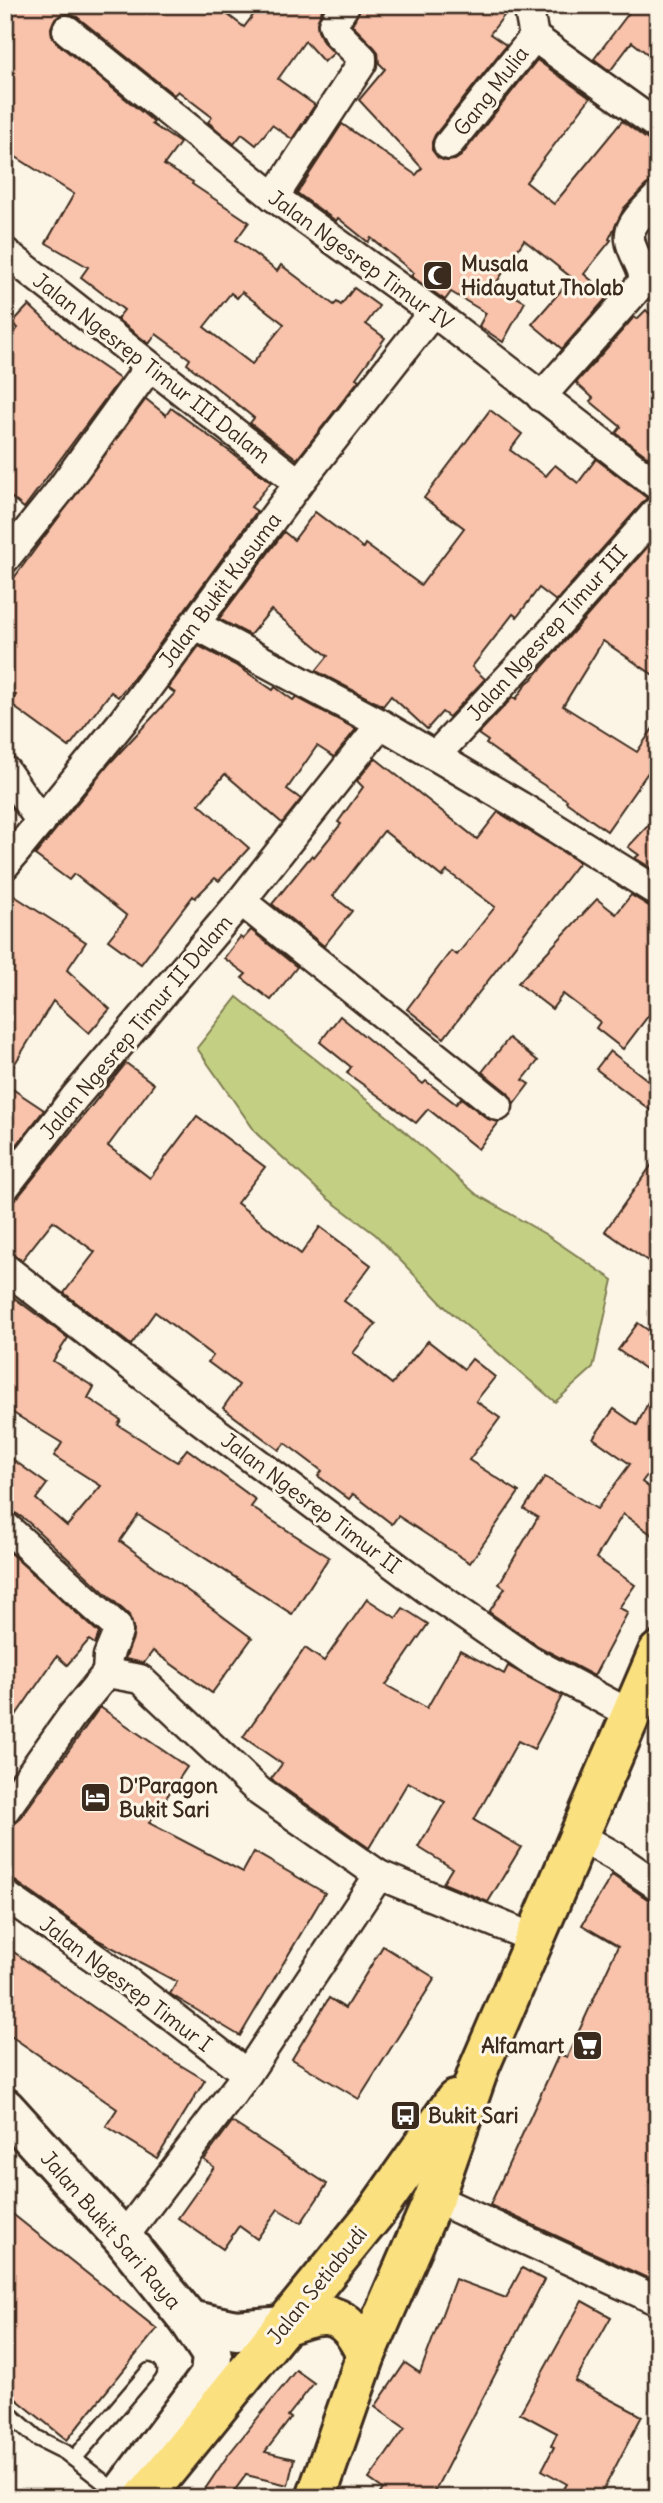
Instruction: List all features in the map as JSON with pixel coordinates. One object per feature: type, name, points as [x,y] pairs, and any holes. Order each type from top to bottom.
[{"type":"highway","name":"Jalan Setiabudi","points":[[316,2498],[366,2355],[434,2198],[480,2066],[658,1653]]},
{"type":"highway","name":"Jalan Setiabudi","points":[[127,2497],[284,2326],[376,2212],[480,2066]]},
{"type":"highway","points":[[284,2326],[314,2314],[338,2318],[356,2334],[366,2355]]},
{"type":"street","points":[[274,197],[362,63],[362,58],[338,34],[333,24],[345,5]]},
{"type":"street","name":"Gang Mulia","points":[[528,5],[534,37],[658,126]]},
{"type":"street","name":"Jalan Ngesrep Timur IV","points":[[67,30],[274,197],[433,312],[658,486]]},
{"type":"street","name":"Gang Mulia","points":[[448,145],[534,37]]},
{"type":"street","points":[[541,397],[644,281],[644,271],[629,240],[631,228],[658,196]]},
{"type":"street","name":"Jalan Ngesrep Timur III Dalam","points":[[5,252],[299,483]]},
{"type":"street","name":"Jalan Bukit Kusuma","points":[[5,866],[123,721],[299,483],[433,312]]},
{"type":"street","points":[[5,559],[58,493],[149,367]]},
{"type":"street","name":"Jalan Ngesrep Timur III","points":[[435,756],[542,642],[658,510]]},
{"type":"street","points":[[194,624],[381,724],[658,892]]},
{"type":"street","name":"Jalan Ngesrep Timur II Dalam","points":[[5,1186],[75,1097],[241,901],[381,724]]},
{"type":"street","points":[[5,770],[41,822]]},
{"type":"street","name":"Jalan Ngesrep Timur II Dalam","points":[[241,901],[498,1106]]},
{"type":"street","name":"Jalan Ngesrep Timur II","points":[[5,1268],[199,1419],[428,1590],[529,1660],[632,1715]]},
{"type":"street","points":[[5,1526],[117,1627],[118,1632],[108,1656],[107,1672],[71,1717],[5,1810]]},
{"type":"street","points":[[107,1672],[140,1679],[260,1792],[379,1875],[533,1938]]},
{"type":"street","points":[[579,1836],[658,1886]]},
{"type":"street","points":[[123,2238],[247,2074],[379,1875]]},
{"type":"street","name":"Jalan Ngesrep Timur I","points":[[5,1895],[119,1975],[247,2074]]},
{"type":"street","name":"Jalan Bukit Sari Raya","points":[[5,2108],[123,2238],[189,2320],[212,2355],[209,2376],[127,2497]]},
{"type":"street","points":[[434,2198],[658,2301]]},
{"type":"street","name":"Jalan Bukit Sari Raya","points":[[189,2320],[236,2330],[284,2326]]},
{"type":"lane","points":[[74,2459],[149,2371]]},
{"type":"lane","points":[[5,2410],[37,2438],[65,2452],[127,2497]]},
{"type":"green space","points":[[237,997],[387,1116],[476,1194],[545,1234],[613,1280],[593,1368],[555,1402],[447,1309],[376,1235],[327,1198],[257,1134],[197,1048]]},
{"type":"building","points":[[5,5],[215,5],[244,27],[261,5],[315,5],[322,10],[317,23],[318,31],[323,42],[334,53],[324,62],[305,41],[278,79],[315,105],[292,139],[272,125],[256,145],[242,134],[234,144],[208,122],[212,117],[178,91],[174,95],[77,17],[60,15],[51,28],[52,37],[57,43],[154,122],[152,124],[180,143],[164,165],[249,222],[236,240],[277,271],[281,265],[334,305],[337,302],[341,305],[354,288],[379,306],[366,324],[385,338],[356,378],[359,380],[297,459],[250,423],[254,418],[187,364],[190,359],[156,334],[149,344],[117,319],[124,310],[81,277],[88,267],[46,243],[74,194],[5,150]],"holes":[[[242,292],[284,324],[252,364],[204,327],[231,293],[237,298]]]},
{"type":"building","points":[[362,5],[512,5],[490,34],[506,45],[435,135],[432,150],[438,158],[446,161],[461,156],[537,60],[590,98],[526,182],[554,204],[622,121],[648,140],[658,142],[658,180],[646,185],[624,208],[609,239],[611,240],[584,274],[609,295],[562,349],[532,324],[572,278],[524,240],[495,285],[525,302],[503,342],[479,326],[486,313],[451,292],[445,300],[411,276],[414,273],[371,238],[368,242],[338,218],[336,221],[297,193],[342,124],[416,175],[422,168],[359,100],[385,69],[379,63],[378,52],[352,25]]},
{"type":"building","points":[[635,5],[658,5],[658,62],[632,42],[610,71],[594,59]]},
{"type":"building","points":[[29,305],[75,348],[120,379],[24,508],[5,492],[5,345],[18,328],[12,323]]},
{"type":"building","points":[[646,310],[658,322],[658,453],[652,460],[616,433],[621,427],[590,401],[593,398],[576,383],[634,317],[637,319]]},
{"type":"building","points":[[146,399],[166,415],[171,408],[271,482],[251,507],[257,511],[142,668],[118,697],[111,692],[69,747],[10,704],[16,695],[5,687],[5,590]]},
{"type":"building","points":[[490,410],[522,434],[510,450],[546,476],[555,465],[578,483],[596,459],[647,498],[556,601],[539,588],[517,617],[513,614],[472,667],[485,679],[449,717],[442,712],[427,729],[391,696],[383,706],[316,671],[328,656],[271,610],[250,635],[219,619],[284,532],[294,540],[315,512],[363,548],[365,544],[421,585],[464,528],[424,498]]},
{"type":"building","points":[[658,535],[658,678],[603,641],[563,706],[637,752],[658,721],[658,758],[607,831],[486,744],[488,741],[478,734],[513,697],[516,699],[527,683]]},
{"type":"building","points":[[199,646],[239,667],[273,690],[275,687],[293,700],[296,697],[356,729],[334,757],[317,746],[287,789],[301,799],[282,823],[225,774],[199,804],[249,848],[219,881],[215,878],[195,898],[193,896],[141,964],[108,940],[127,916],[74,874],[69,880],[35,855],[109,764],[175,693],[168,688]]},
{"type":"building","points":[[375,758],[477,839],[498,812],[579,862],[444,1038],[407,1009],[451,951],[457,955],[495,907],[447,871],[442,877],[384,831],[333,896],[352,911],[324,946],[272,904],[341,824],[338,822],[363,787],[357,781]]},
{"type":"building","points":[[658,815],[658,872],[635,858],[639,855],[628,847]]},
{"type":"building","points":[[5,890],[86,942],[67,970],[110,1009],[89,1033],[53,1001],[5,1080]]},
{"type":"building","points":[[631,895],[658,909],[658,1003],[623,1049],[596,1028],[600,1022],[563,994],[552,1009],[518,983],[597,899],[616,914]]},
{"type":"building","points":[[251,930],[297,967],[271,1000],[242,978],[246,974],[224,958],[240,937],[243,939]]},
{"type":"building","points":[[340,1016],[423,1084],[426,1081],[456,1104],[461,1098],[488,1119],[499,1122],[478,1149],[428,1109],[416,1123],[347,1073],[351,1067],[320,1042]]},
{"type":"building","points":[[509,1038],[538,1061],[523,1080],[529,1084],[514,1104],[508,1093],[482,1072]]},
{"type":"building","points":[[610,1051],[658,1088],[658,1116],[596,1069]]},
{"type":"building","points":[[126,1063],[154,1084],[108,1146],[150,1178],[197,1116],[265,1167],[237,1203],[301,1254],[320,1227],[371,1265],[344,1301],[376,1324],[353,1353],[392,1384],[428,1341],[464,1369],[472,1359],[495,1377],[476,1401],[500,1418],[469,1460],[519,1492],[470,1563],[398,1516],[392,1524],[353,1494],[349,1499],[318,1476],[322,1471],[285,1443],[279,1450],[223,1408],[239,1385],[208,1362],[213,1356],[155,1312],[131,1345],[64,1293],[95,1252],[53,1221],[22,1260],[5,1252],[5,1203],[18,1197]]},
{"type":"building","points":[[5,1084],[44,1110],[5,1160]]},
{"type":"building","points":[[658,1156],[658,1268],[605,1231]]},
{"type":"building","points":[[5,1291],[68,1338],[53,1361],[94,1387],[88,1398],[121,1420],[118,1425],[177,1462],[187,1449],[256,1500],[251,1507],[329,1557],[292,1614],[138,1515],[120,1541],[252,1638],[212,1693],[153,1651],[144,1663],[125,1659],[134,1630],[129,1615],[26,1520],[5,1506],[5,1454],[47,1484],[36,1499],[67,1526],[101,1486],[54,1456],[62,1443],[5,1408]]},
{"type":"building","points":[[638,1323],[658,1337],[658,1378],[618,1350]]},
{"type":"building","points":[[658,1383],[658,1460],[642,1482],[658,1494],[658,1539],[623,1514],[596,1558],[635,1585],[619,1608],[628,1612],[594,1676],[538,1646],[489,1612],[505,1588],[499,1584],[538,1517],[524,1509],[545,1477],[597,1509],[630,1464],[593,1438],[614,1409],[637,1425]]},
{"type":"building","points":[[10,1553],[99,1633],[95,1644],[89,1640],[67,1665],[57,1656],[5,1731],[5,1558]]},
{"type":"building","points":[[367,1599],[396,1618],[403,1608],[428,1624],[386,1685],[427,1708],[460,1650],[504,1674],[508,1666],[562,1696],[534,1749],[518,1741],[474,1820],[521,1847],[488,1902],[443,1883],[452,1868],[418,1847],[445,1802],[408,1782],[369,1848],[271,1779],[282,1764],[243,1737],[305,1648],[324,1661]]},
{"type":"building","points":[[100,1707],[187,1767],[149,1823],[243,1872],[254,1852],[325,1893],[240,2036],[170,1994],[177,1982],[98,1940],[15,1881],[5,1879],[5,1826],[13,1825],[19,1820]]},
{"type":"building","points":[[612,1875],[649,1900],[658,1902],[658,2163],[649,2182],[658,2186],[658,2283],[490,2205],[559,2054],[567,2057],[618,1946],[582,1925]]},
{"type":"building","points":[[5,1946],[157,2051],[205,2080],[157,2158],[106,2126],[117,2109],[5,2032]]},
{"type":"building","points":[[383,1946],[435,1978],[359,2099],[292,2059],[329,1998],[345,2008]]},
{"type":"building","points":[[232,2122],[327,2184],[301,2223],[278,2209],[257,2239],[239,2226],[223,2249],[178,2218],[214,2167],[204,2160]]},
{"type":"building","points":[[5,2208],[157,2329],[67,2440],[5,2390]]},
{"type":"building","points":[[522,2268],[544,2280],[431,2498],[377,2498],[383,2489],[369,2479],[405,2428],[375,2407],[405,2363],[420,2373],[455,2279],[506,2298]]},
{"type":"building","points":[[582,2301],[611,2317],[575,2381],[642,2416],[599,2498],[558,2498],[567,2484],[542,2470],[554,2447],[551,2446],[557,2433],[520,2413]]},
{"type":"building","points":[[296,2370],[314,2383],[265,2452],[294,2459],[288,2485],[246,2475],[229,2498],[199,2498],[228,2455]]},
{"type":"place","name":"Musala Hidayatut Tholab","points":[[438,275]]},
{"type":"place","name":"D'Paragon Bukit Sari","points":[[96,1797]]},
{"type":"place","name":"Alfamart","points":[[587,2045]]},
{"type":"place","name":"Bukit Sari","points":[[405,2115]]}]
